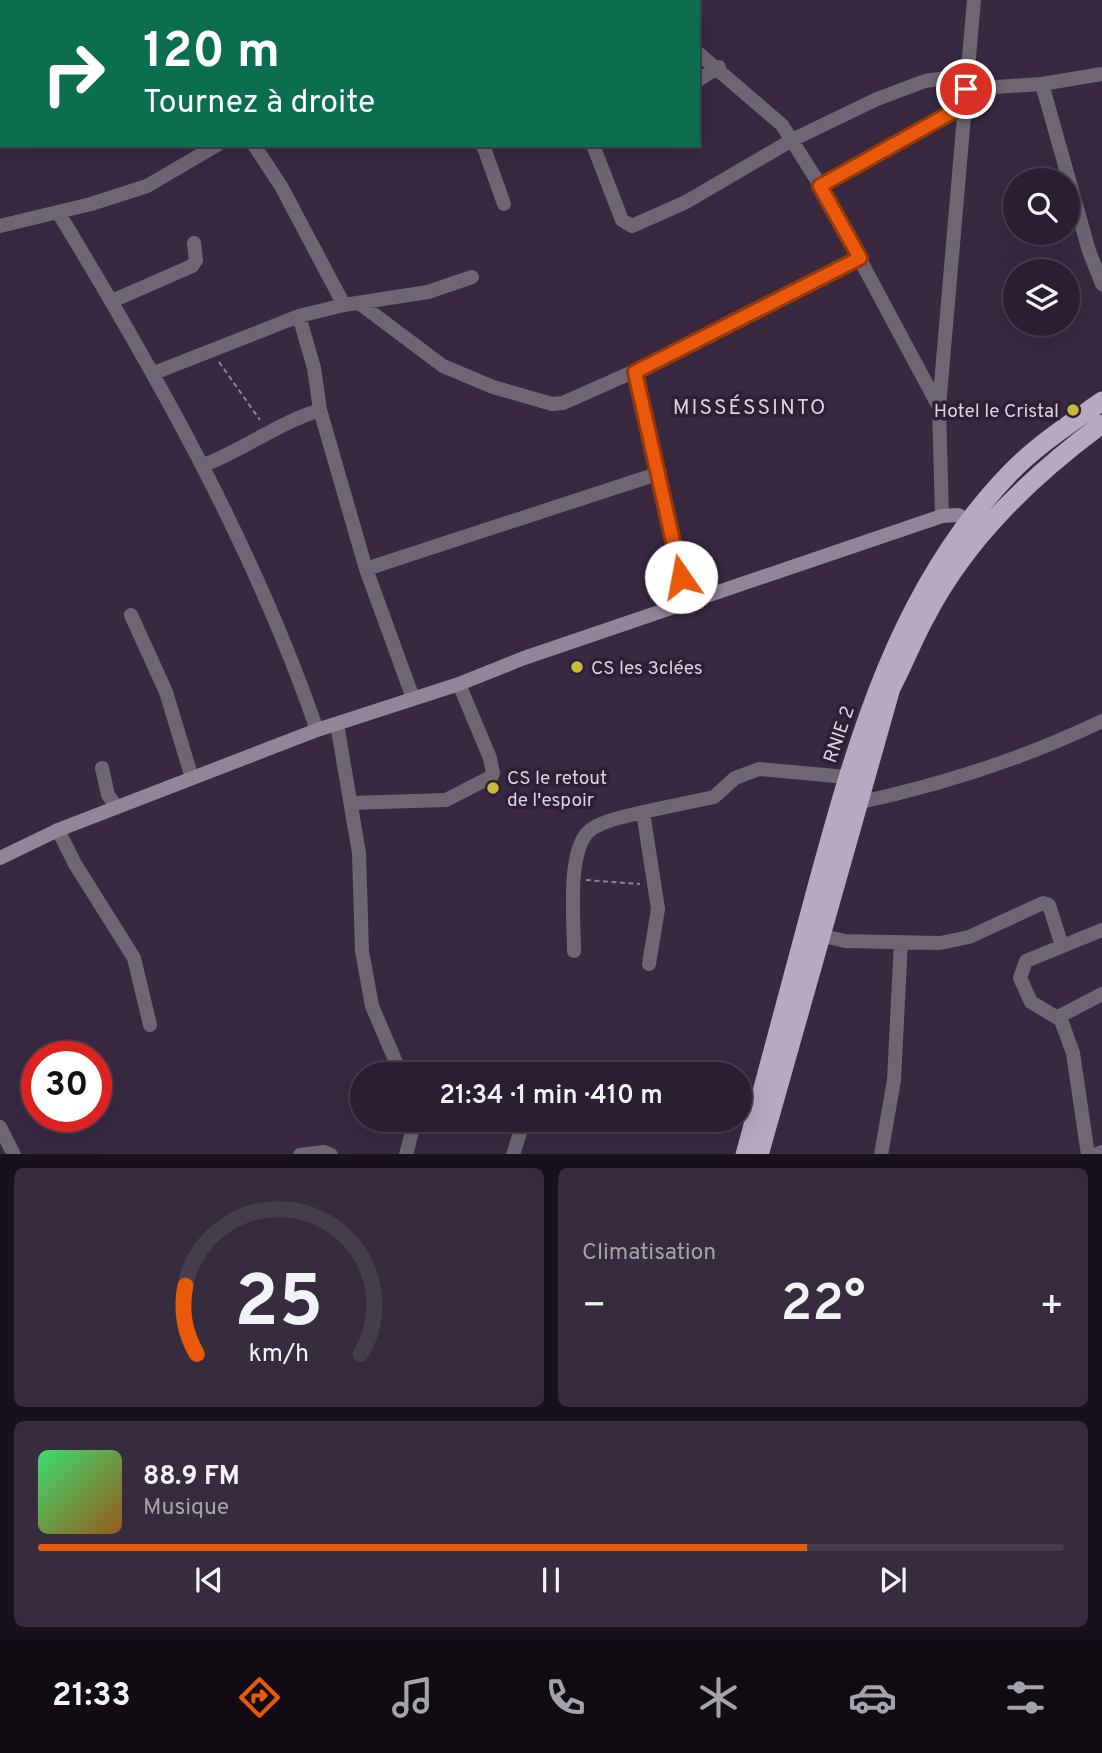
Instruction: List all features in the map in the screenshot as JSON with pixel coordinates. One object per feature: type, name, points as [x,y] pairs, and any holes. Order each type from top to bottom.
[{"type":"highway","name":"RNIE 2","points":[[759,1154],[792,1045],[819,935],[861,803],[891,688],[926,615],[1011,472],[1102,401]]},
{"type":"highway","name":"RNIE 2","points":[[745,1154],[847,777],[883,672],[909,616],[941,561],[1022,488],[1102,424]]},
{"type":"main road","points":[[0,858],[116,806],[317,730],[459,684],[942,516],[958,515],[978,526]]},
{"type":"street","points":[[942,516],[939,407],[974,0]]},
{"type":"street","points":[[700,54],[719,68],[782,125],[820,186],[939,407]]},
{"type":"street","points":[[700,79],[719,68]]},
{"type":"street","points":[[594,147],[622,220],[632,226],[686,202],[792,140],[905,87],[967,82],[1042,84],[1102,75]]},
{"type":"street","points":[[1042,84],[1095,248],[1102,284]]},
{"type":"street","points":[[820,186],[963,106]]},
{"type":"street","points":[[0,226],[147,186],[214,147]]},
{"type":"street","points":[[255,147],[352,304],[443,366],[493,387],[552,404],[563,403],[635,372],[860,258]]},
{"type":"street","points":[[484,147],[504,204]]},
{"type":"street","points":[[58,212],[154,373],[204,465],[301,683],[317,730]]},
{"type":"street","points":[[112,301],[191,266],[196,260],[194,243]]},
{"type":"street","points":[[154,373],[299,316],[352,304],[428,292],[472,277]]},
{"type":"street","points":[[299,316],[314,368],[320,410],[366,569],[413,698]]},
{"type":"street","points":[[635,372],[660,473],[687,603]]},
{"type":"street","points":[[204,465],[237,452],[269,429],[320,410]]},
{"type":"street","points":[[366,569],[660,473]]},
{"type":"street","points":[[131,615],[166,692],[192,778]]},
{"type":"street","points":[[351,803],[446,800],[491,777],[493,773],[490,758],[459,684]]},
{"type":"street","points":[[838,807],[943,782],[1009,760],[1102,721]]},
{"type":"street","points":[[337,724],[360,867],[362,951],[372,1006],[396,1062]]},
{"type":"street","points":[[102,768],[108,795],[116,806]]},
{"type":"street","points":[[574,951],[574,879],[578,849],[593,829],[643,812],[715,797],[734,778],[759,769],[847,777]]},
{"type":"street","points":[[643,812],[658,909],[649,964]]},
{"type":"street","points":[[58,830],[75,864],[135,958],[150,1026]]},
{"type":"street","points":[[819,935],[845,940],[940,943],[968,937],[1043,903],[1049,905],[1062,946]]},
{"type":"street","points":[[1088,1154],[1073,1053],[1058,1017],[1031,1003],[1020,978],[1026,961],[1102,930]]},
{"type":"street","points":[[881,1154],[894,1080],[901,942]]},
{"type":"street","points":[[1058,1017],[1102,994]]},
{"type":"street","points":[[0,1127],[14,1154]]},
{"type":"street","points":[[406,1154],[412,1132]]},
{"type":"street","points":[[513,1154],[520,1132]]},
{"type":"street","points":[[1095,1154],[1102,1152]]},
{"type":"street","points":[[300,1154],[331,1154]]},
{"type":"path","points":[[209,351],[269,429]]},
{"type":"path","points":[[574,879],[655,884]]},
{"type":"place","name":"Hotel le Cristal","points":[[1073,410]]},
{"type":"place","name":"CS les 3clées","points":[[577,667]]},
{"type":"place","name":"CS le retout de l'espoir","points":[[493,788]]},
{"type":"district","name":"MISSÉSSINTO","points":[[750,407]]},
{"type":"route","points":[[681,577],[660,473],[635,372],[764,309],[860,258],[820,186],[963,106],[966,89]]}]
